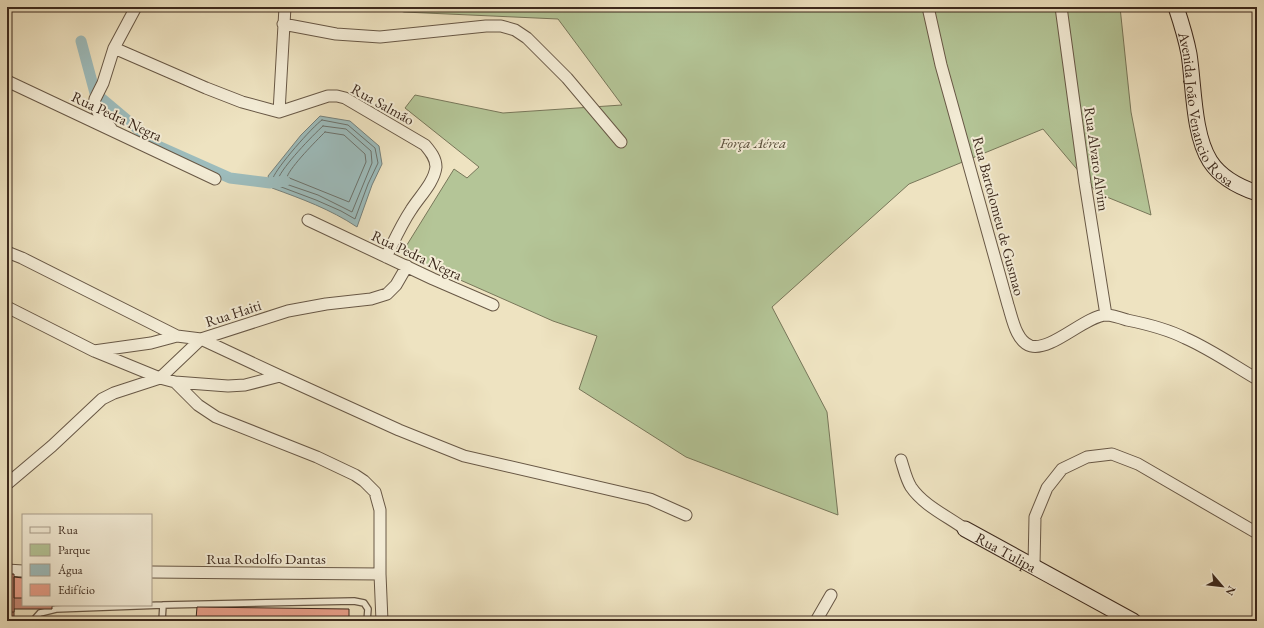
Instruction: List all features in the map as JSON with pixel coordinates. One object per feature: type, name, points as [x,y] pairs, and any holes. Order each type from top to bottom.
[{"type":"main road","name":"Avenida João Venancio Rosa","points":[[1176,7],[1189,53],[1198,126],[1204,149],[1210,161],[1222,176],[1238,186],[1257,194]]},
{"type":"main road","name":"Rua Tulipa","points":[[965,529],[1034,565],[1132,621]]},
{"type":"street","points":[[112,130],[99,114],[94,104],[103,83],[114,48],[136,7]]},
{"type":"street","points":[[114,48],[242,102],[279,112],[285,7]]},
{"type":"street","name":"Rua Bartolomeu de Gusmao","points":[[928,7],[942,65],[1008,305],[1020,337],[1030,346],[1038,347],[1069,333],[1091,320],[1106,315]]},
{"type":"street","name":"Rua Alvaro Alvim","points":[[1061,7],[1085,183],[1106,315]]},
{"type":"street","points":[[283,24],[336,34],[380,37],[486,26],[501,26],[515,30],[527,38],[567,78],[621,142]]},
{"type":"street","name":"Rua Pedra Negra","points":[[7,81],[215,179]]},
{"type":"street","name":"Rua Salmão","points":[[279,112],[328,96],[341,97],[417,140],[425,145],[432,153],[436,167],[432,179],[410,210],[386,257]]},
{"type":"street","name":"Rua Pedra Negra","points":[[308,220],[493,305]]},
{"type":"street","points":[[7,252],[22,258],[176,336],[201,339],[399,430],[464,456],[650,499],[686,515]]},
{"type":"street","name":"Rua Haiti","points":[[7,484],[52,446],[102,399],[114,393],[160,378],[201,339],[288,311],[326,304],[371,299],[387,294],[396,285],[407,266]]},
{"type":"street","points":[[7,307],[94,351],[160,378],[176,382],[228,386],[245,385],[280,376]]},
{"type":"street","points":[[1106,315],[1143,323],[1186,338],[1257,379]]},
{"type":"street","points":[[94,351],[151,343],[176,336]]},
{"type":"street","points":[[176,382],[198,405],[216,417],[317,457],[355,475],[364,481],[375,492],[380,510],[382,621]]},
{"type":"street","points":[[1034,565],[1035,517],[1047,488],[1062,468],[1087,457],[1112,454],[1138,464],[1257,533]]},
{"type":"street","name":"Rua Tulipa","points":[[901,460],[910,485],[917,494],[927,504],[965,529]]},
{"type":"street","points":[[7,570],[22,570]]},
{"type":"street","name":"Rua Rodolfo Dantas","points":[[152,572],[380,574]]},
{"type":"street","points":[[816,621],[831,595]]},
{"type":"lane","points":[[152,605],[354,602],[364,603],[368,609],[367,621]]},
{"type":"lane","points":[[162,621],[163,605]]},
{"type":"lane","points":[[33,621],[40,613],[56,609],[136,606]]},
{"type":"green space","name":"Força Aérea","points":[[387,7],[1120,7],[1131,112],[1151,215],[1097,193],[1043,129],[909,184],[772,307],[827,412],[838,515],[686,457],[579,389],[597,336],[553,321],[415,260],[418,253],[405,248],[454,169],[467,178],[479,167],[405,108],[415,95],[503,113],[622,105],[558,19],[404,12]]},
{"type":"water","points":[[320,116],[350,121],[379,146],[382,164],[372,185],[357,227],[305,200],[272,188],[268,176],[301,135]]},
{"type":"building","points":[[7,574],[14,574],[14,612],[7,612]]},
{"type":"building","points":[[14,577],[22,578],[22,598],[14,598]]},
{"type":"building","points":[[197,607],[349,609],[349,621],[171,621],[171,618],[196,619]]},
{"type":"waterway","points":[[81,41],[95,93],[158,146],[230,178],[270,183],[285,181]]}]
